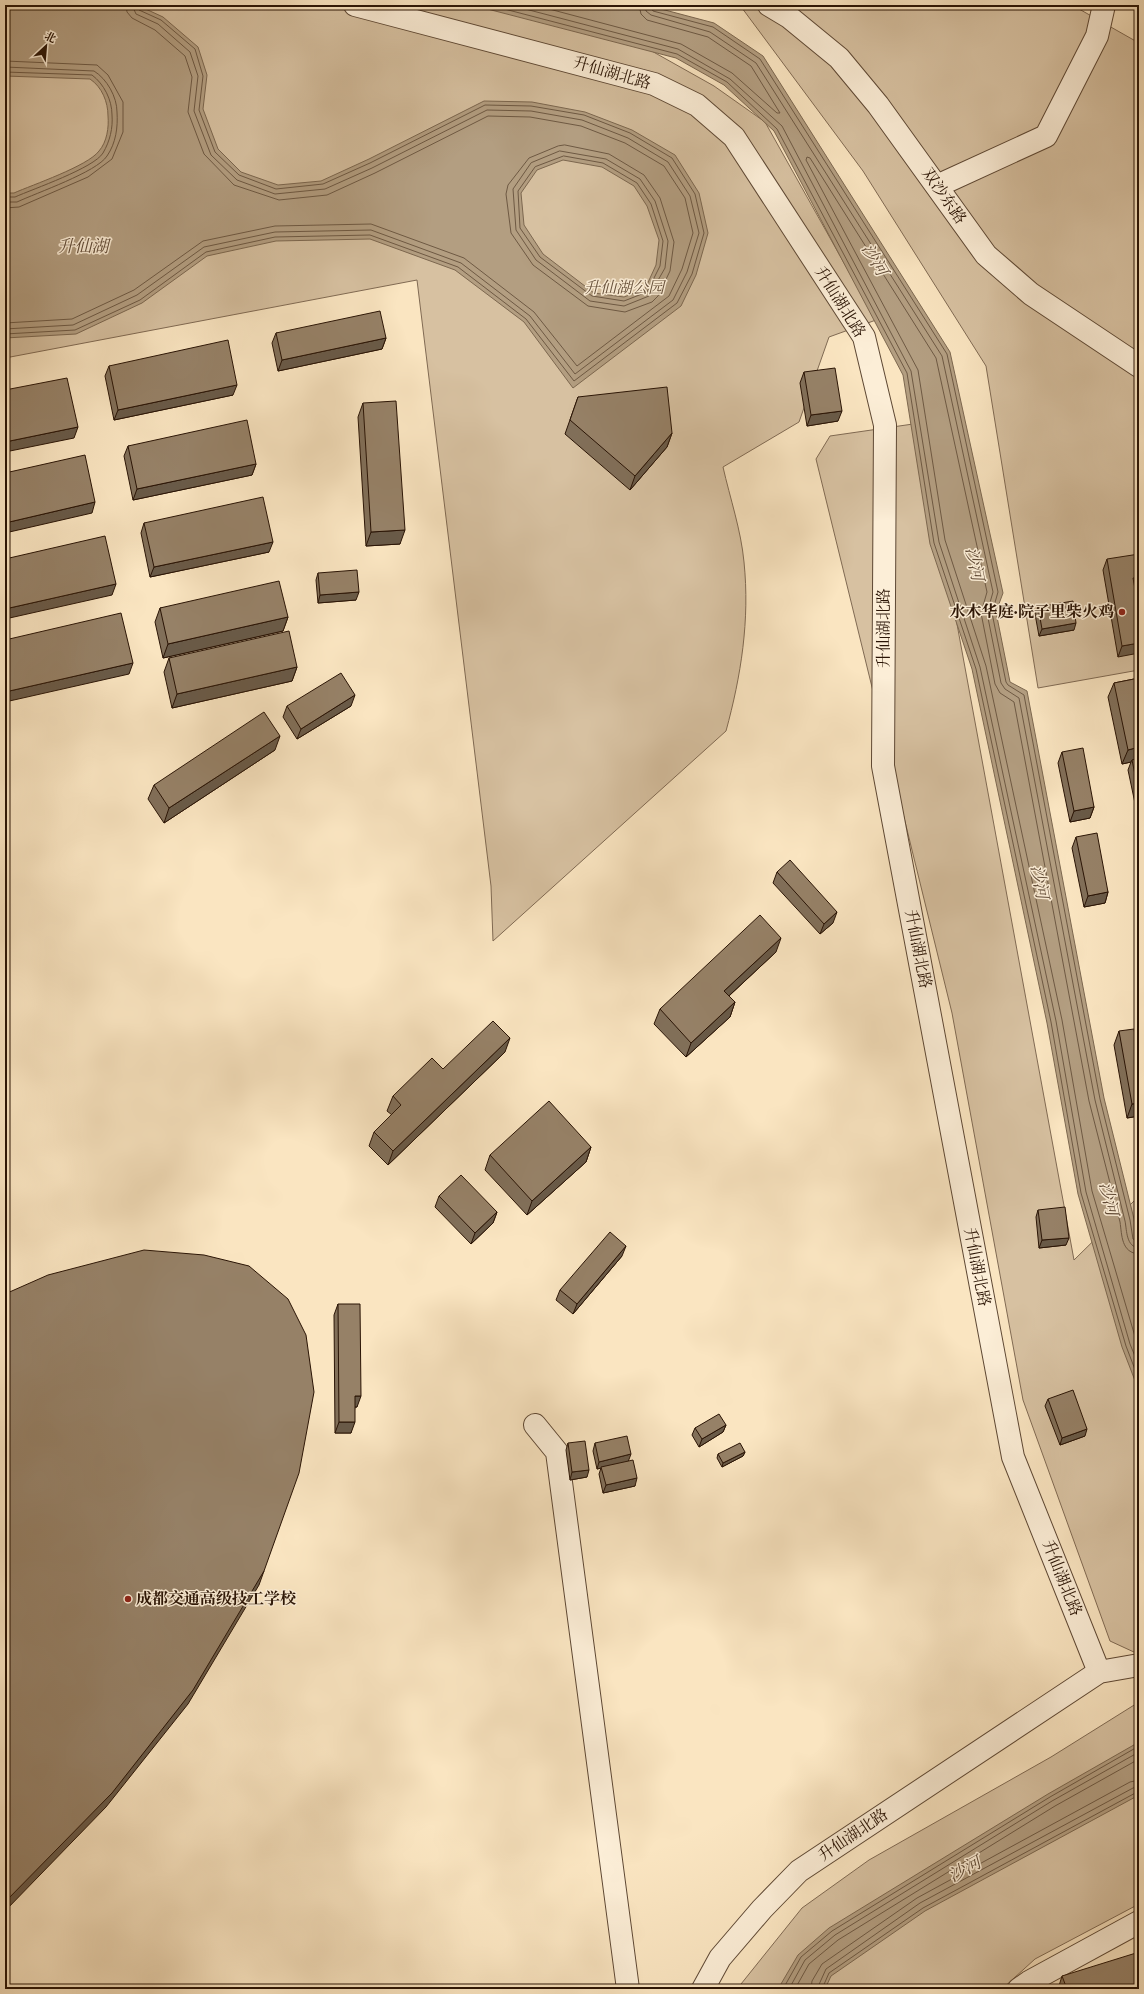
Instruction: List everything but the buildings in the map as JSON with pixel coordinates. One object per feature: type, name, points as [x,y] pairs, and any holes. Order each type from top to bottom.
[{"type":"street","name":"升仙湖北路","points":[[355,5],[654,84],[697,105],[734,137],[864,337],[885,425],[883,766],[1013,1458],[1099,1672],[799,1871],[762,1909],[720,1958],[703,1989]]},
{"type":"street","name":"双沙东路","points":[[769,5],[789,17],[839,58],[878,104],[991,260],[1031,294],[1139,366]]},
{"type":"street","points":[[937,186],[1046,136],[1097,36],[1104,5]]},
{"type":"street","points":[[535,1425],[557,1452],[628,1989]]},
{"type":"street","points":[[1099,1672],[1139,1665]]},
{"type":"street","points":[[1019,1989],[1029,1982],[1139,1922]]},
{"type":"green space","name":"升仙湖公园","points":[[5,5],[474,5],[641,45],[714,86],[765,122],[876,320],[829,337],[799,422],[723,467],[743,550],[746,584],[743,648],[736,690],[726,731],[493,941],[491,886],[417,280],[5,358]]},
{"type":"green space","points":[[732,5],[1072,5],[1139,43],[1139,670],[1038,688],[986,366],[863,171],[742,8]]},
{"type":"green space","points":[[920,423],[1074,1260],[1134,1201],[1139,1208],[1139,1653],[1110,1641],[1023,1400],[952,1013],[816,459],[830,436]]},
{"type":"green space","points":[[1139,1702],[1139,1904],[1035,1959],[1002,1989],[737,1989],[802,1908],[869,1860],[1051,1757]]},
{"type":"water","name":"升仙湖","points":[[14,5],[137,5],[163,17],[198,47],[207,75],[203,109],[218,149],[241,172],[278,185],[321,181],[369,159],[484,101],[532,102],[585,112],[632,130],[675,155],[699,193],[708,233],[696,275],[681,306],[573,388],[524,322],[455,270],[370,239],[276,241],[207,256],[142,303],[76,334],[5,338],[5,193],[14,193],[46,180],[72,169],[93,157],[102,147],[107,134],[108,111],[104,95],[98,86],[90,79],[5,76],[5,11]],"holes":[[[563,160],[602,167],[634,186],[647,206],[659,240],[656,265],[645,289],[624,297],[594,293],[543,254],[524,225],[521,193],[537,170]]]},
{"type":"water","name":"沙河","points":[[472,5],[646,5],[714,23],[763,56],[950,352],[1003,593],[996,612],[1010,682],[1027,691],[1104,1098],[1134,1219],[1139,1251],[1139,1391],[1122,1347],[1078,1194],[1047,1023],[972,669],[930,544],[903,375],[774,131],[724,85],[676,58]]},
{"type":"water","name":"沙河","points":[[1139,1742],[1139,1795],[925,1911],[831,1976],[825,1989],[778,1989],[798,1955],[829,1928],[1048,1794]]},
{"type":"place","name":"水木华庭·院子里柴火鸡","points":[[1122,612]]},
{"type":"place","name":"成都交通高级技工学校","points":[[128,1599]]}]
